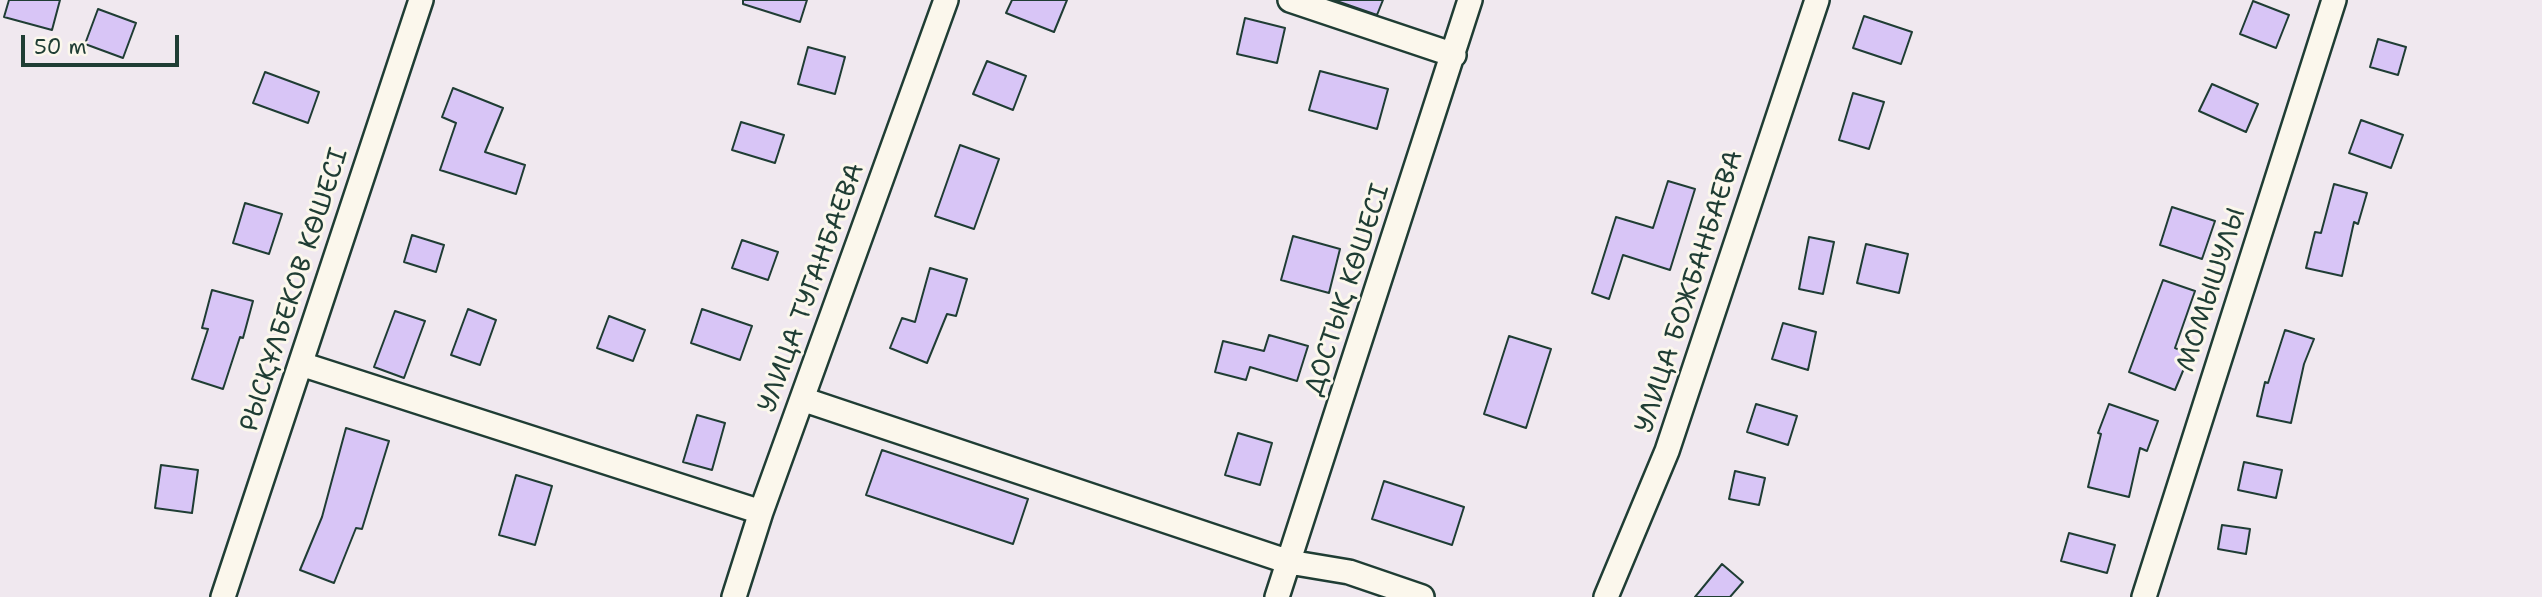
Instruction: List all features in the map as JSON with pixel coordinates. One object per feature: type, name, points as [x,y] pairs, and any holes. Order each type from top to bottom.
[{"type":"street","name":"РЫСҚҰЛБЕКОВ КӨШЕСІ","points":[[223,597],[421,0]]},
{"type":"street","name":"УЛИЦА ТУГАНБАЕВА","points":[[734,597],[761,512],[946,0]]},
{"type":"street","points":[[1290,0],[1454,55]]},
{"type":"street","name":"ДОСТЫҚ КӨШЕСІ","points":[[1278,597],[1470,0]]},
{"type":"street","name":"УЛИЦА БОЖБАНБАЕВА","points":[[1606,597],[1667,451],[1817,0]]},
{"type":"street","name":"МОМЫШУЛЫ","points":[[2144,597],[2334,0]]},
{"type":"street","points":[[300,363],[761,512]]},
{"type":"street","points":[[802,399],[1289,562],[1349,572],[1422,597]]},
{"type":"building","points":[[9,0],[60,0],[52,30],[4,17]]},
{"type":"building","points":[[743,0],[807,0],[800,22],[743,4]]},
{"type":"building","points":[[1012,0],[1067,0],[1054,32],[1006,13]]},
{"type":"building","points":[[1334,0],[1383,0],[1377,15]]},
{"type":"building","points":[[2253,1],[2289,15],[2276,48],[2240,34]]},
{"type":"building","points":[[98,9],[136,23],[123,58],[85,44]]},
{"type":"building","points":[[1864,16],[1912,32],[1901,64],[1853,48]]},
{"type":"building","points":[[1245,18],[1285,28],[1277,63],[1237,54]]},
{"type":"building","points":[[2378,39],[2406,47],[2398,75],[2370,67]]},
{"type":"building","points":[[808,47],[845,57],[835,94],[798,84]]},
{"type":"building","points":[[987,61],[1026,76],[1013,110],[973,94]]},
{"type":"building","points":[[1320,71],[1388,89],[1377,129],[1309,110]]},
{"type":"building","points":[[265,72],[319,92],[308,123],[253,103]]},
{"type":"building","points":[[2212,84],[2258,104],[2246,132],[2199,111]]},
{"type":"building","points":[[453,88],[503,108],[485,152],[525,165],[516,194],[440,170],[456,123],[442,117]]},
{"type":"building","points":[[1853,93],[1884,102],[1869,149],[1839,140]]},
{"type":"building","points":[[2361,120],[2403,135],[2391,168],[2349,153]]},
{"type":"building","points":[[741,122],[784,135],[775,163],[732,150]]},
{"type":"building","points":[[960,145],[999,159],[974,229],[935,216]]},
{"type":"building","points":[[1668,181],[1695,189],[1670,270],[1623,255],[1609,299],[1592,293],[1616,217],[1653,228]]},
{"type":"building","points":[[2334,184],[2367,193],[2358,224],[2354,222],[2342,276],[2306,268],[2315,232],[2321,233]]},
{"type":"building","points":[[245,203],[282,214],[269,254],[233,243]]},
{"type":"building","points":[[2172,207],[2215,221],[2202,259],[2160,245]]},
{"type":"building","points":[[412,235],[444,245],[436,272],[404,262]]},
{"type":"building","points":[[1293,236],[1340,249],[1329,293],[1281,280]]},
{"type":"building","points":[[1809,237],[1834,242],[1823,294],[1799,289]]},
{"type":"building","points":[[742,240],[778,252],[768,280],[732,268]]},
{"type":"building","points":[[1866,244],[1908,254],[1899,293],[1857,283]]},
{"type":"building","points":[[930,268],[967,279],[956,316],[947,314],[927,363],[890,348],[902,318],[915,322]]},
{"type":"building","points":[[2163,280],[2195,291],[2175,348],[2190,354],[2175,390],[2129,372]]},
{"type":"building","points":[[212,290],[253,301],[243,338],[240,337],[223,389],[192,379],[208,329],[202,328]]},
{"type":"building","points":[[468,309],[496,320],[480,365],[451,355]]},
{"type":"building","points":[[702,309],[752,326],[740,360],[691,343]]},
{"type":"building","points":[[395,311],[425,321],[404,378],[374,367]]},
{"type":"building","points":[[609,316],[645,330],[633,361],[597,348]]},
{"type":"building","points":[[1783,323],[1816,332],[1808,370],[1772,359]]},
{"type":"building","points":[[2285,330],[2314,339],[2304,364],[2291,423],[2257,416],[2265,382],[2268,383]]},
{"type":"building","points":[[1269,335],[1308,346],[1297,381],[1250,367],[1246,380],[1215,372],[1223,341],[1264,351]]},
{"type":"building","points":[[1509,336],[1551,349],[1526,428],[1484,414]]},
{"type":"building","points":[[1756,404],[1797,416],[1788,445],[1747,432]]},
{"type":"building","points":[[2109,404],[2158,421],[2147,451],[2140,448],[2129,497],[2088,487],[2101,434],[2098,433]]},
{"type":"building","points":[[697,415],[725,423],[712,470],[683,462]]},
{"type":"building","points":[[346,428],[389,441],[362,529],[356,528],[334,583],[300,570],[322,517]]},
{"type":"building","points":[[1238,433],[1272,443],[1260,485],[1225,475]]},
{"type":"building","points":[[882,450],[1028,499],[1013,544],[866,495]]},
{"type":"building","points":[[2244,462],[2282,470],[2276,498],[2238,490]]},
{"type":"building","points":[[161,465],[198,470],[192,513],[155,508]]},
{"type":"building","points":[[1735,471],[1765,478],[1759,505],[1729,499]]},
{"type":"building","points":[[516,475],[552,486],[535,545],[499,535]]},
{"type":"building","points":[[1384,481],[1464,507],[1452,545],[1372,519]]},
{"type":"building","points":[[2222,525],[2250,529],[2246,554],[2218,549]]},
{"type":"building","points":[[2069,533],[2115,545],[2107,573],[2061,561]]},
{"type":"building","points":[[1722,564],[1743,582],[1730,597],[1695,597]]}]
